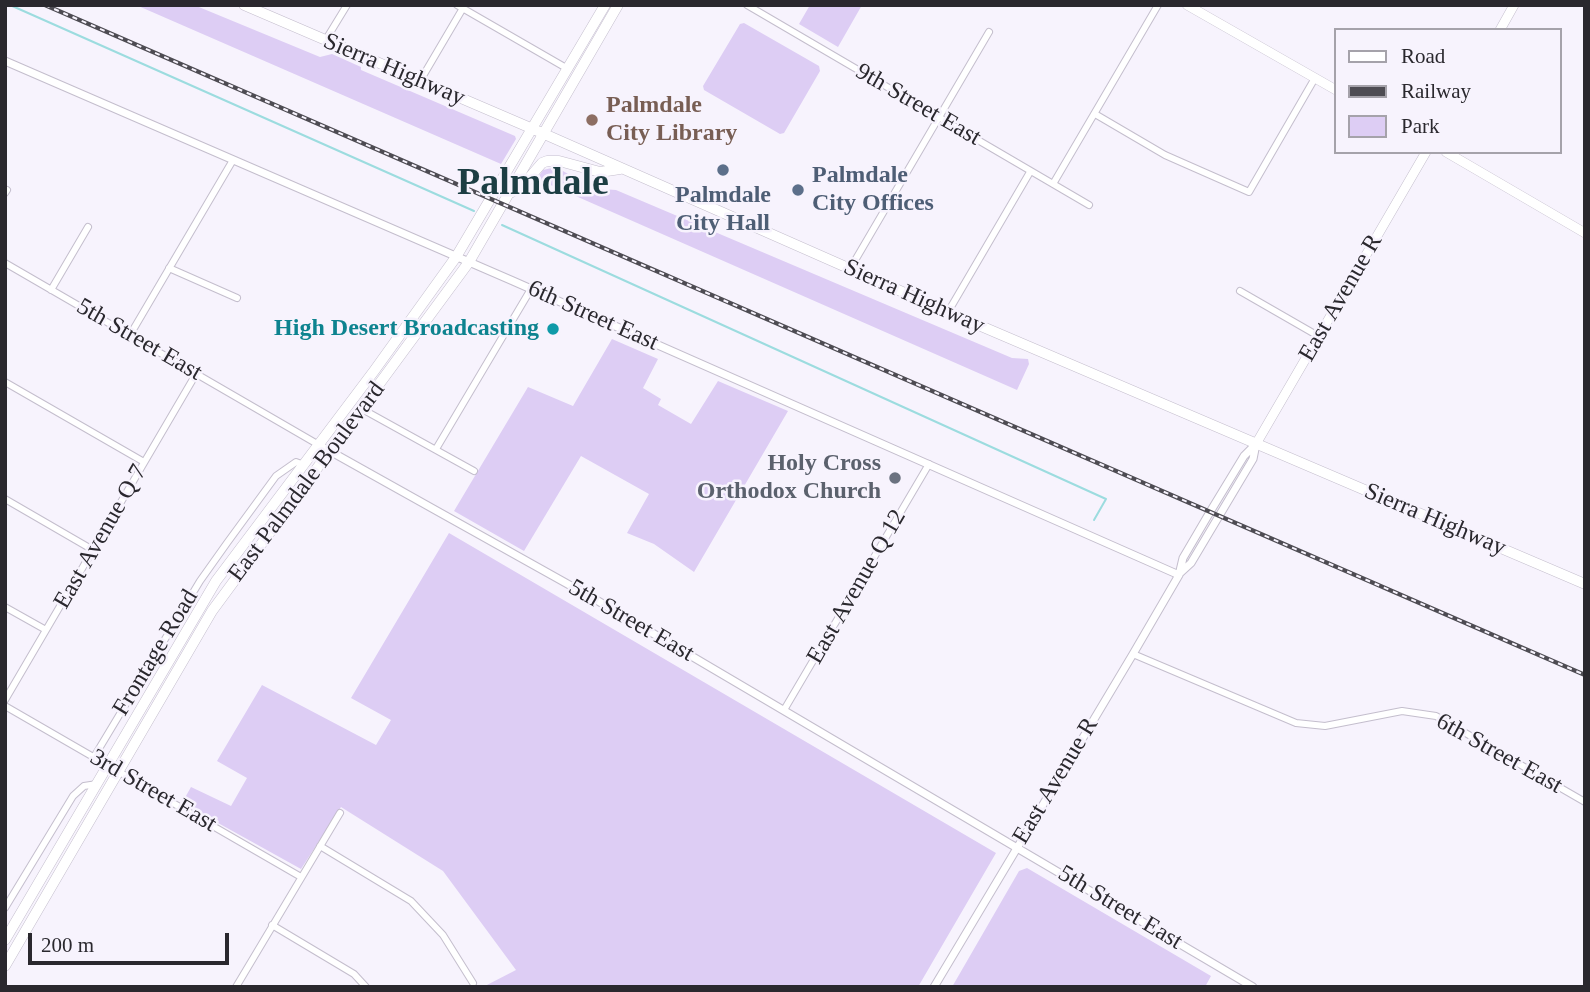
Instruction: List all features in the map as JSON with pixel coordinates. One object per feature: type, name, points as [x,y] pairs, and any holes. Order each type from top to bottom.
[{"type":"main road","name":"Sierra Highway","points":[[244,5],[948,312],[1585,584]]},
{"type":"main road","name":"East Palmdale Boulevard","points":[[5,966],[212,611],[468,262],[509,193],[568,69],[605,5]]},
{"type":"main road","name":"East Palmdale Boulevard","points":[[5,940],[216,581],[456,257],[618,5]]},
{"type":"main road","points":[[1187,5],[1334,89]]},
{"type":"main road","points":[[1501,28],[1514,5]]},
{"type":"main road","name":"East Avenue R","points":[[1256,444],[1425,154]]},
{"type":"main road","points":[[1449,154],[1585,233]]},
{"type":"main road","points":[[509,193],[523,185],[541,163],[547,161],[559,161],[600,172],[621,169]]},
{"type":"street","points":[[325,41],[347,5]]},
{"type":"street","name":"9th Street East","points":[[747,5],[1089,205]]},
{"type":"street","points":[[1053,184],[1158,5]]},
{"type":"street","points":[[420,81],[461,6],[568,69]]},
{"type":"street","points":[[850,269],[989,32]]},
{"type":"street","name":"6th Street East","points":[[5,61],[531,289],[1179,575]]},
{"type":"street","points":[[1095,114],[1165,155],[1249,192],[1315,78]]},
{"type":"street","points":[[130,335],[233,160]]},
{"type":"street","points":[[948,312],[1030,172]]},
{"type":"street","points":[[51,290],[88,227]]},
{"type":"street","name":"5th Street East","points":[[5,263],[319,445],[529,562],[1253,987]]},
{"type":"street","points":[[169,268],[237,298]]},
{"type":"street","points":[[436,449],[531,289]]},
{"type":"street","points":[[1240,291],[1320,337]]},
{"type":"street","name":"East Avenue Q 7","points":[[5,699],[196,374]]},
{"type":"street","points":[[5,382],[144,462]]},
{"type":"street","points":[[362,409],[474,471]]},
{"type":"street","name":"East Avenue R","points":[[934,987],[1179,575],[1191,563],[1235,490],[1253,459],[1256,444]]},
{"type":"street","name":"Frontage Road","points":[[94,757],[200,581],[227,543],[276,476],[296,462],[304,465]]},
{"type":"street","name":"East Avenue Q 12","points":[[784,710],[929,464]]},
{"type":"street","points":[[5,499],[93,550]]},
{"type":"street","points":[[5,607],[46,630]]},
{"type":"street","name":"6th Street East","points":[[1133,654],[1296,723],[1325,726],[1402,710],[1436,716],[1585,802]]},
{"type":"street","name":"3rd Street East","points":[[5,706],[301,877]]},
{"type":"street","points":[[5,908],[73,796],[84,786],[97,784]]},
{"type":"street","points":[[236,987],[340,813]]},
{"type":"street","points":[[320,846],[411,901],[443,934],[473,983]]},
{"type":"street","points":[[272,925],[354,974],[366,987]]},
{"type":"green space","points":[[136,5],[194,5],[320,57],[332,54],[361,67],[361,70],[515,136],[516,139],[501,164]]},
{"type":"green space","points":[[810,5],[862,5],[838,47],[799,24]]},
{"type":"green space","points":[[744,23],[819,66],[820,71],[784,133],[780,134],[704,90],[703,86],[740,24]]},
{"type":"green space","points":[[556,167],[582,182],[601,189],[616,190],[1012,358],[1028,359],[1029,364],[1017,390],[537,179],[543,170]]},
{"type":"green space","points":[[612,339],[658,359],[643,388],[661,399],[658,405],[691,424],[718,381],[788,411],[694,572],[654,544],[627,533],[649,494],[581,456],[524,551],[454,511],[528,387],[573,406]]},
{"type":"green space","points":[[449,533],[996,853],[918,987],[483,987],[516,970],[443,871],[341,807],[301,869],[182,803],[191,787],[231,806],[247,778],[217,761],[262,685],[376,745],[391,720],[351,698]]},
{"type":"green space","points":[[1027,868],[1211,976],[1205,987],[952,987],[1019,871]]},
{"type":"waterway","points":[[10,5],[474,211]]},
{"type":"waterway","points":[[502,225],[1106,499],[1094,520]]},
{"type":"railway","points":[[45,5],[1585,675]]},
{"type":"place","name":"Palmdale City Library","points":[[592,120]]},
{"type":"place","name":"Palmdale City Hall","points":[[723,170]]},
{"type":"place","name":"Palmdale City Offices","points":[[798,190]]},
{"type":"place","name":"High Desert Broadcasting","points":[[553,329]]},
{"type":"place","name":"Holy Cross Orthodox Church","points":[[895,478]]},
{"type":"district","name":"Palmdale","points":[[533,184]]}]
